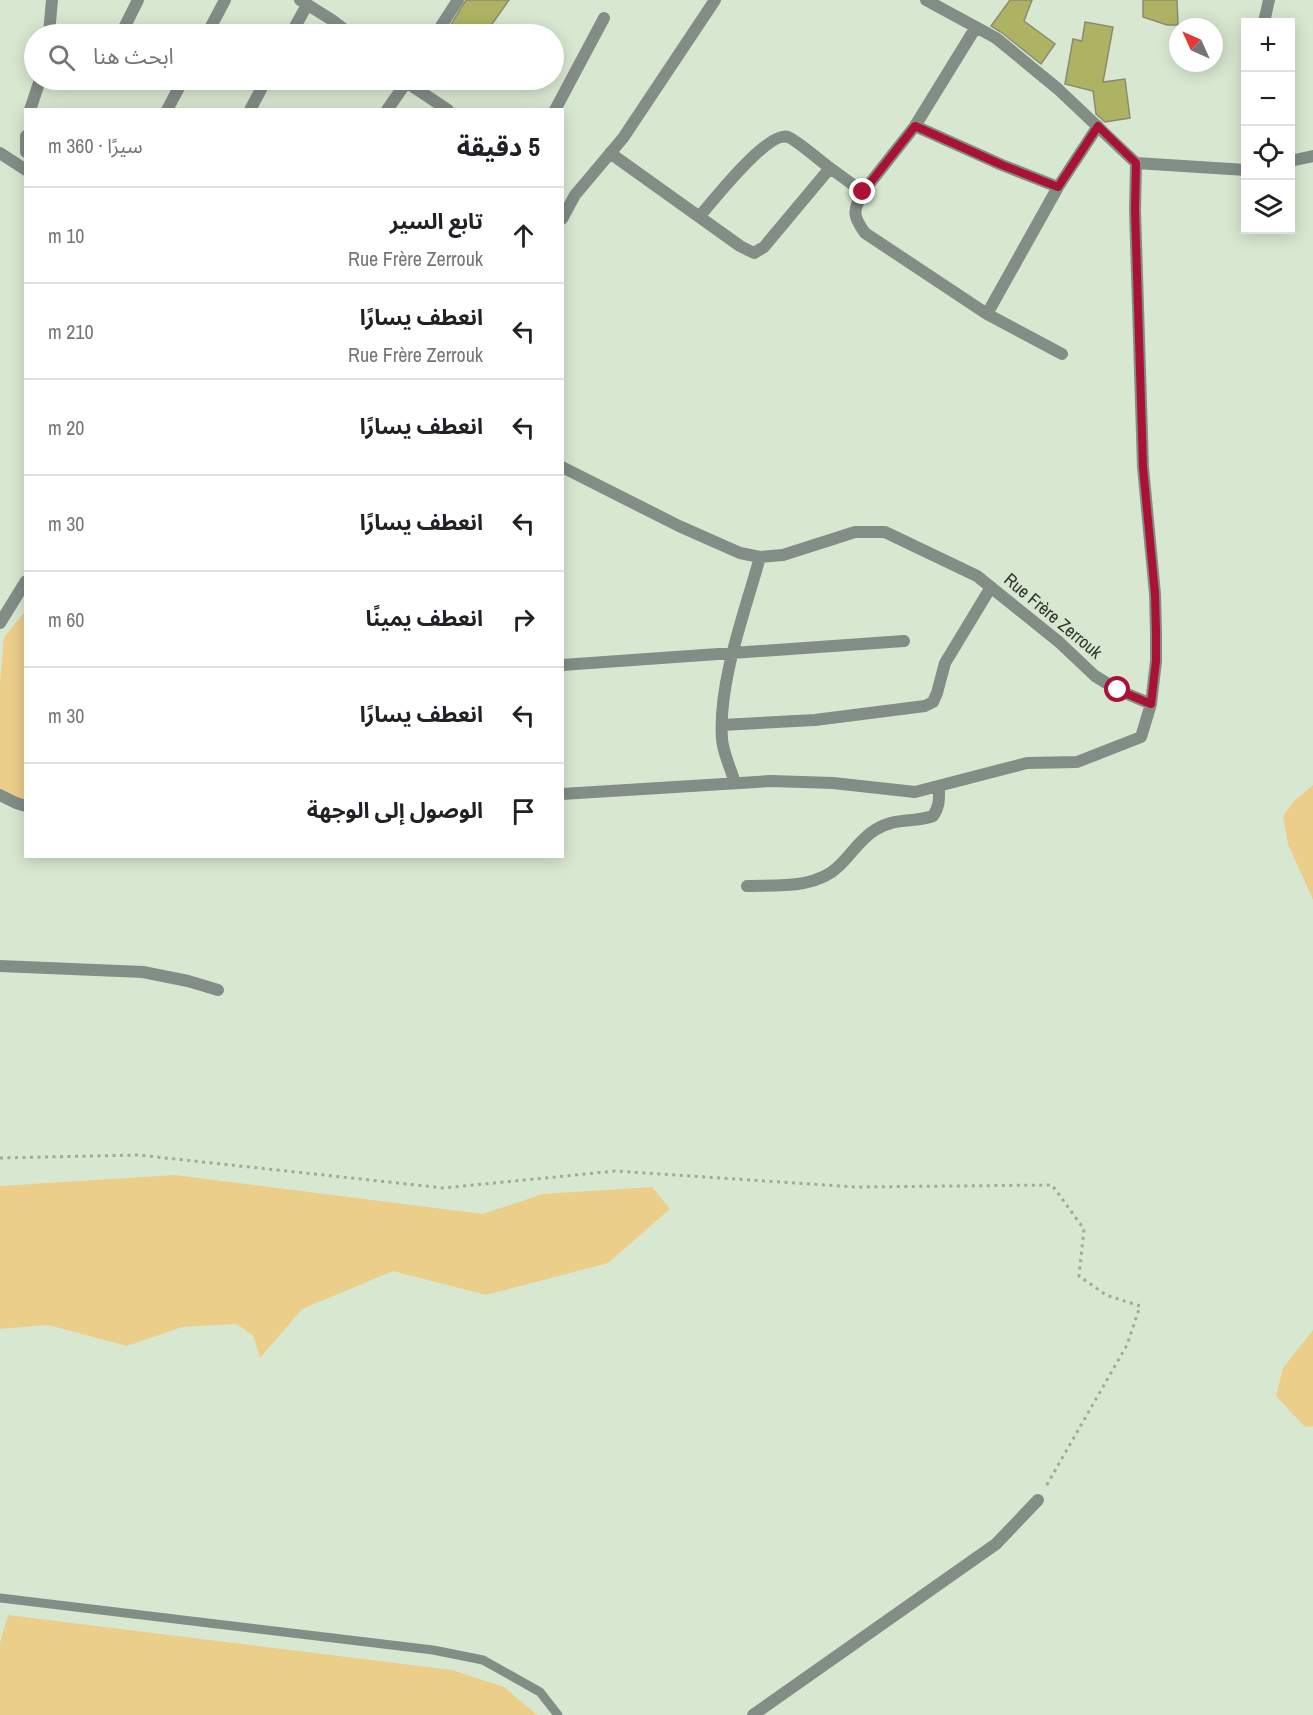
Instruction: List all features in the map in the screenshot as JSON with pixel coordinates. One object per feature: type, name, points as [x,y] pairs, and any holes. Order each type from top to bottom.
[{"type":"street","points":[[50,24],[52,0]]},
{"type":"street","points":[[126,24],[138,0]]},
{"type":"street","points":[[212,24],[225,0]]},
{"type":"street","points":[[442,24],[458,0]]},
{"type":"street","points":[[564,215],[574,195],[623,138],[716,0]]},
{"type":"street","points":[[926,0],[996,38],[1058,89],[1136,163],[1241,170]]},
{"type":"street","points":[[1265,18],[1269,0]]},
{"type":"street","points":[[295,24],[303,2],[338,24]]},
{"type":"street","points":[[556,108],[604,18]]},
{"type":"street","points":[[976,27],[915,126],[863,192],[855,208],[856,221],[865,233],[987,314],[1062,354]]},
{"type":"street","points":[[31,108],[37,90]]},
{"type":"street","points":[[168,108],[178,90]]},
{"type":"street","points":[[251,108],[261,90]]},
{"type":"street","points":[[388,108],[400,90]]},
{"type":"street","points":[[420,90],[445,108]]},
{"type":"street","points":[[915,126],[1058,187]]},
{"type":"street","points":[[987,314],[1058,187],[1098,126]]},
{"type":"street","points":[[699,217],[757,152],[777,137],[788,137],[863,192]]},
{"type":"street","points":[[0,153],[24,169]]},
{"type":"street","points":[[610,153],[740,246],[754,253],[764,247],[830,168]]},
{"type":"street","points":[[1295,160],[1313,156]]},
{"type":"street","points":[[564,794],[771,781],[832,783],[915,792],[1027,763],[1077,762],[1141,737],[1151,704],[1156,661],[1156,632],[1155,594],[1143,467],[1135,210],[1136,163]]},
{"type":"street","name":"Rue Frère Zerrouk","points":[[564,468],[679,526],[740,553],[760,557],[783,555],[855,532],[885,532],[977,576],[1059,642],[1095,676],[1118,690],[1151,704]]},
{"type":"street","points":[[735,783],[722,741],[723,700],[733,654],[760,557]]},
{"type":"street","points":[[0,623],[24,584]]},
{"type":"street","points":[[722,725],[815,720],[925,706],[933,702],[945,663],[991,587]]},
{"type":"street","points":[[564,665],[904,641]]},
{"type":"street","points":[[747,886],[801,884],[823,879],[838,868],[873,830],[889,823],[933,816],[939,803],[939,786]]},
{"type":"street","points":[[0,795],[24,805]]},
{"type":"street","points":[[0,966],[144,972],[218,990]]},
{"type":"street","points":[[753,1715],[996,1545],[1038,1500]]},
{"type":"lane","points":[[0,1598],[433,1650],[483,1660],[540,1692],[558,1715]]},
{"type":"path","points":[[0,1158],[138,1155],[444,1188],[615,1171],[856,1187],[1052,1185],[1084,1229],[1079,1276],[1106,1294],[1140,1306],[1127,1345],[1038,1500]]},
{"type":"shaded area","points":[[24,613],[24,810],[0,800],[0,683],[4,637]]},
{"type":"shaded area","points":[[1313,785],[1313,900],[1288,844],[1283,816],[1294,801]]},
{"type":"shaded area","points":[[175,1175],[483,1214],[543,1194],[652,1187],[670,1209],[608,1263],[486,1295],[393,1271],[302,1309],[260,1358],[253,1335],[236,1324],[182,1327],[127,1346],[48,1325],[0,1329],[0,1186]]},
{"type":"shaded area","points":[[1313,1330],[1313,1426],[1305,1427],[1276,1396],[1283,1368]]},
{"type":"shaded area","points":[[8,1615],[452,1670],[504,1687],[537,1715],[0,1715],[0,1643]]},
{"type":"building","points":[[466,0],[509,0],[492,24],[451,24]]},
{"type":"building","points":[[1010,0],[1032,0],[1024,21],[1055,44],[1041,64],[991,26]]},
{"type":"building","points":[[1143,0],[1177,0],[1178,18],[1169,18],[1169,25],[1143,17]]},
{"type":"building","points":[[1085,22],[1113,27],[1103,82],[1125,79],[1130,118],[1105,122],[1096,114],[1093,91],[1065,84],[1073,39],[1082,41]]},
{"type":"route","points":[[863,192],[915,126],[1058,187],[1098,126],[1136,163],[1135,210],[1143,467],[1155,594],[1156,661],[1151,704],[1118,690]]}]
